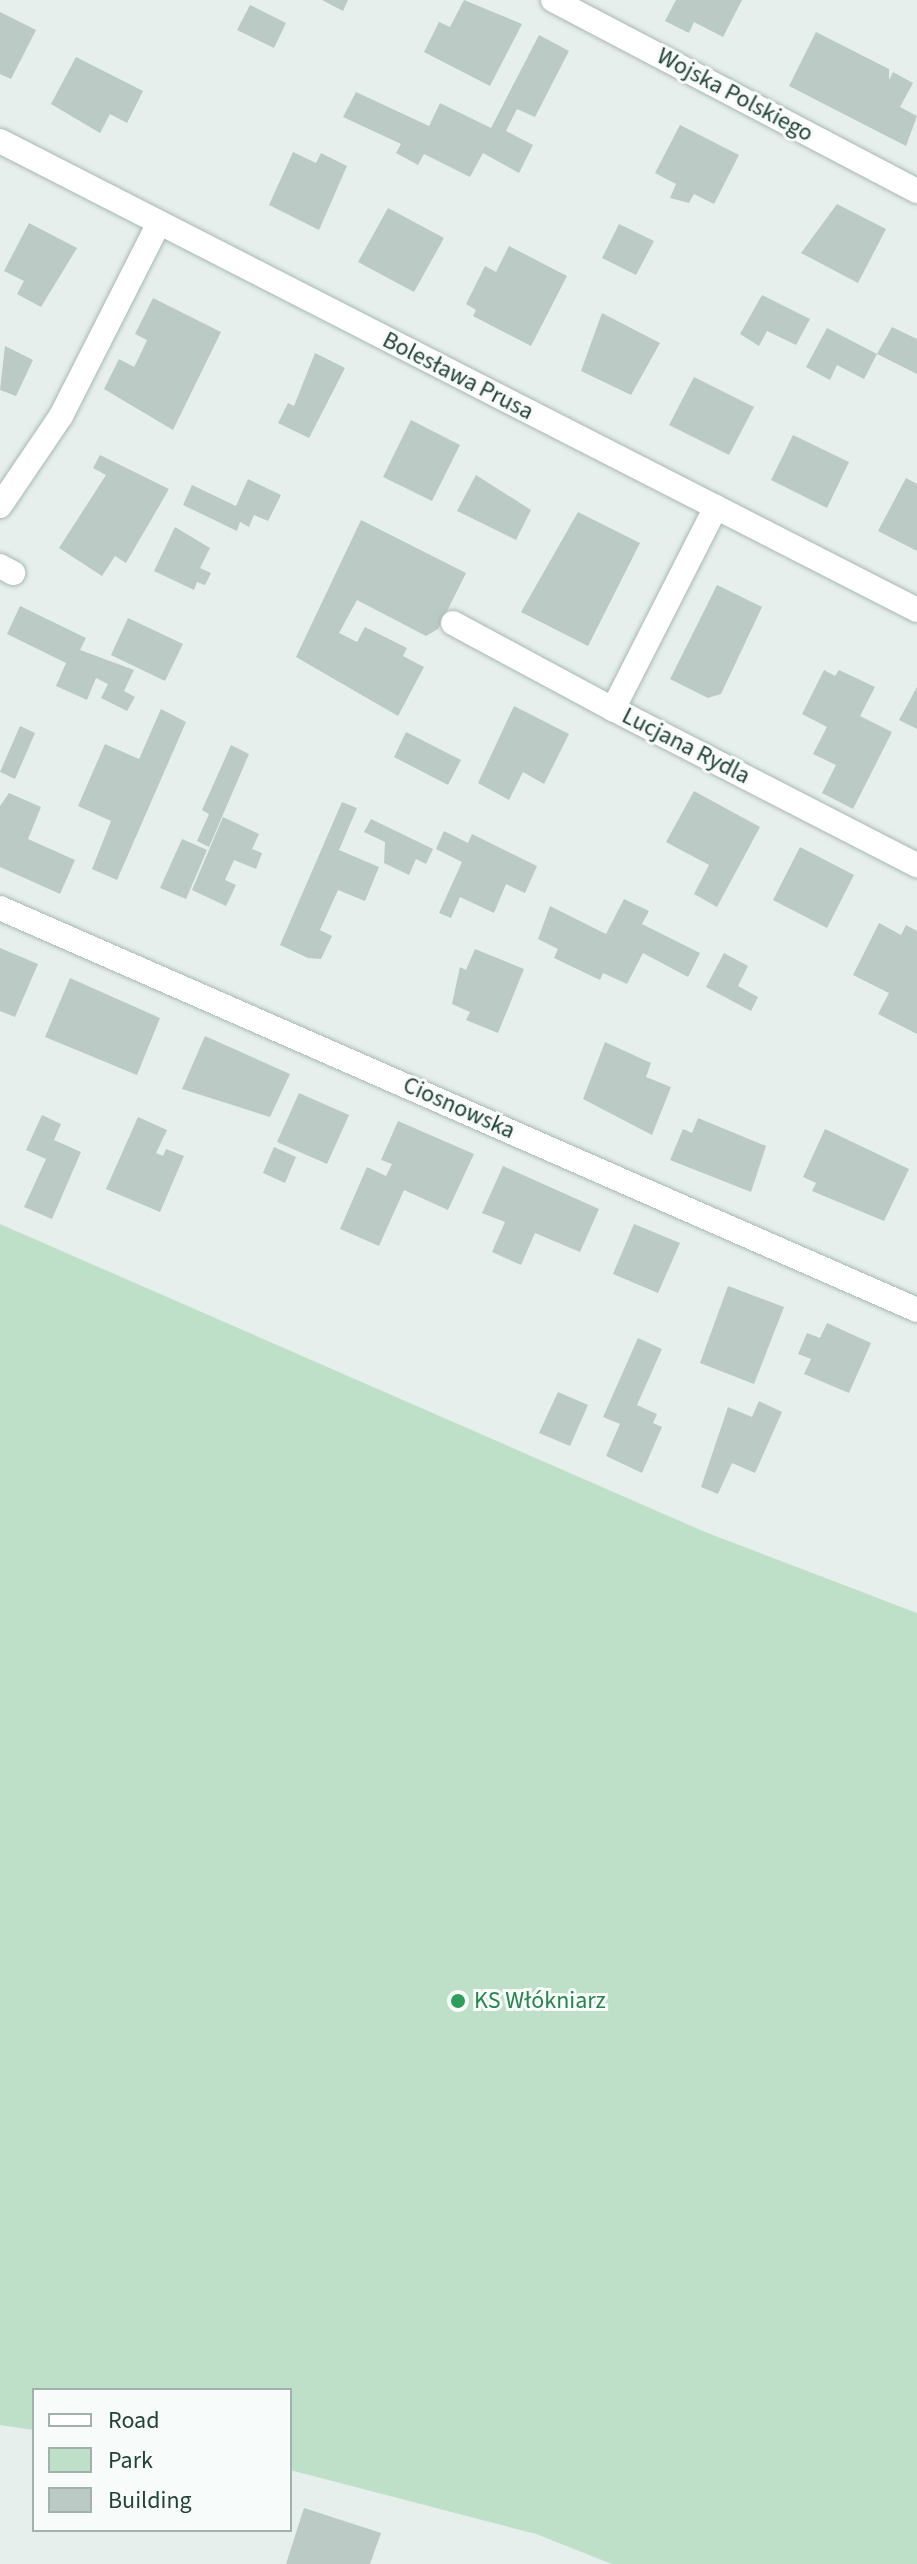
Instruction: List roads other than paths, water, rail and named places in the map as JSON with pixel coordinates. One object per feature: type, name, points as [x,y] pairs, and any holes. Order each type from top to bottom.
[{"type":"street","name":"Wojska Polskiego","points":[[553,0],[917,191]]},
{"type":"street","name":"Bolesława Prusa","points":[[0,141],[917,610]]},
{"type":"street","points":[[0,506],[61,416],[159,223]]},
{"type":"street","name":"Lucjana Rydla","points":[[716,507],[613,709],[917,865]]},
{"type":"street","points":[[453,623],[613,709]]},
{"type":"street","name":"Ciosnowska","points":[[0,908],[917,1310]]},
{"type":"place","name":"KS Włókniarz","points":[[458,2001]]}]
